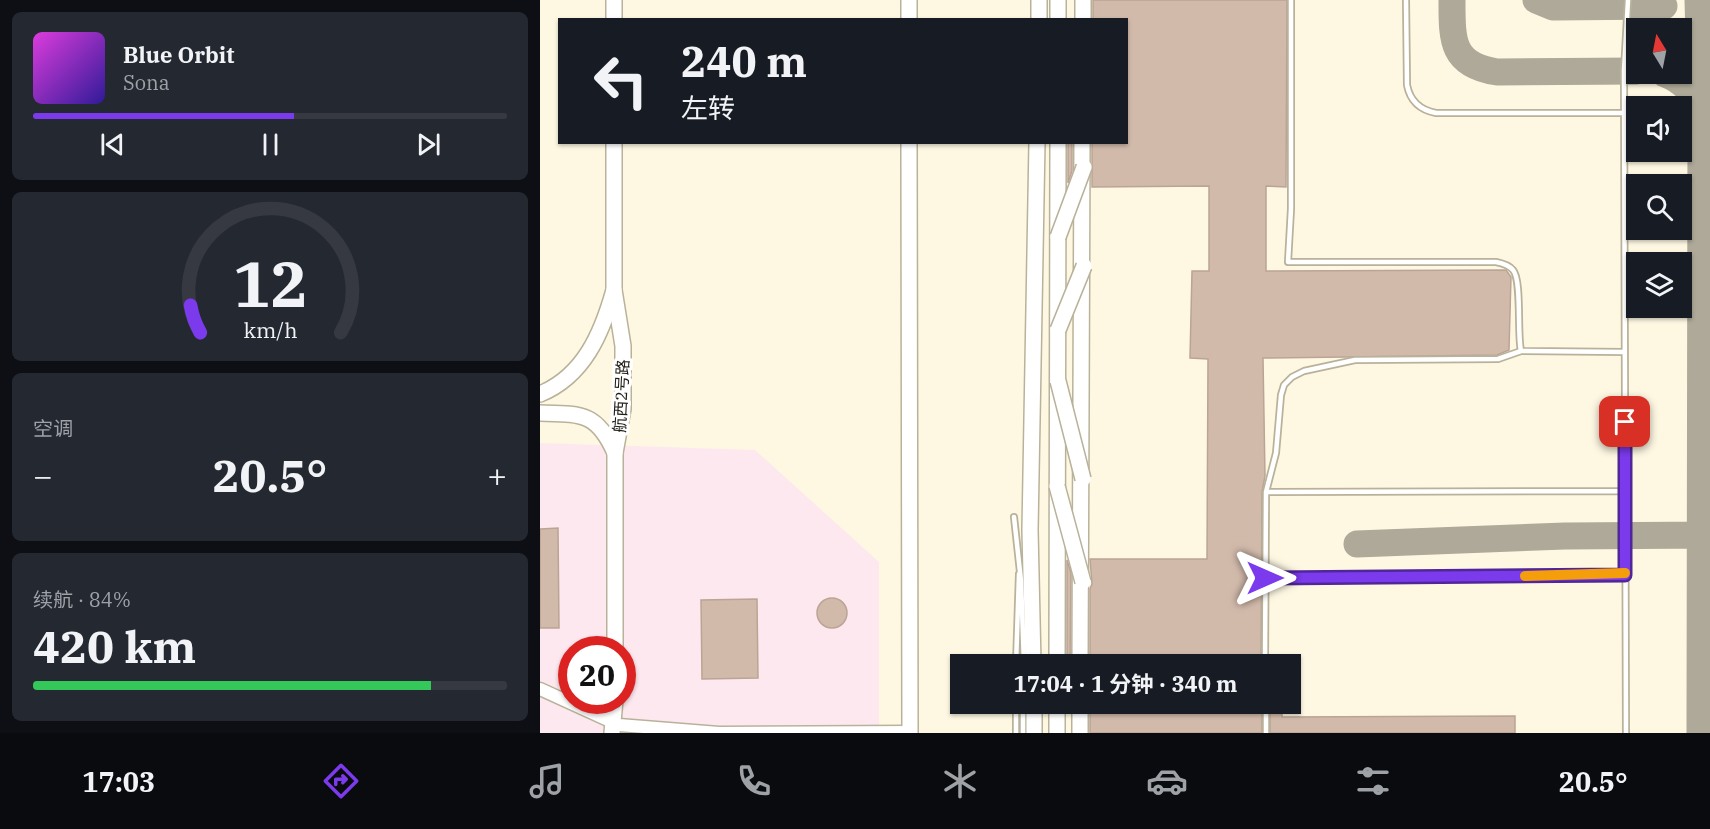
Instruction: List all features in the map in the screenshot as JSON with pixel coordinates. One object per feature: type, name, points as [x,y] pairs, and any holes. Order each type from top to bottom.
[{"type":"main road","points":[[614,0],[614,18]]},
{"type":"main road","points":[[909,0],[909,18]]},
{"type":"main road","points":[[1038,18],[1039,0]]},
{"type":"main road","points":[[1058,0],[1058,18]]},
{"type":"main road","points":[[1083,0],[1083,18]]},
{"type":"main road","name":"航西2号路","points":[[614,144],[614,290],[622,346],[623,409],[615,453],[615,636]]},
{"type":"main road","points":[[909,144],[910,732]]},
{"type":"main road","points":[[1034,654],[1030,530],[1037,144]]},
{"type":"main road","points":[[1058,144],[1058,654]]},
{"type":"main road","points":[[1082,654],[1083,144]]},
{"type":"main road","points":[[1082,654],[1083,144]]},
{"type":"main road","points":[[1058,237],[1084,167]]},
{"type":"main road","points":[[1058,330],[1084,266]]},
{"type":"main road","points":[[540,394],[569,377],[592,347],[603,326],[614,290]]},
{"type":"main road","points":[[1058,381],[1083,479]]},
{"type":"main road","points":[[540,413],[588,417],[602,429],[615,453]]},
{"type":"main road","points":[[1058,486],[1083,582]]},
{"type":"main road","points":[[1034,714],[1034,733]]},
{"type":"main road","points":[[1058,714],[1058,733]]},
{"type":"main road","points":[[1082,714],[1082,733]]},
{"type":"street","points":[[540,689],[612,728],[685,729],[719,733],[910,732]]},
{"type":"lane","points":[[1291,0],[1291,209],[1288,262],[1496,261],[1514,270],[1518,279],[1517,335],[1521,351]]},
{"type":"lane","points":[[1406,0],[1407,85],[1409,95],[1425,111],[1436,114],[1625,113]]},
{"type":"lane","points":[[1626,733],[1625,113],[1628,0]]},
{"type":"lane","points":[[1266,654],[1266,492],[1276,453],[1281,395],[1284,385],[1292,377],[1304,371],[1355,360],[1498,359],[1521,351],[1625,352]]},
{"type":"lane","points":[[1266,492],[1625,491]]},
{"type":"lane","points":[[1014,517],[1023,654]]},
{"type":"lane","points":[[1016,654],[1019,574]]},
{"type":"lane","points":[[1265,578],[1625,575]]},
{"type":"lane","points":[[1016,714],[1016,733]]},
{"type":"lane","points":[[1023,714],[1023,733]]},
{"type":"lane","points":[[1266,714],[1266,733]]},
{"type":"shaded area","points":[[540,443],[755,450],[879,562],[879,733],[540,733]]},
{"type":"building","points":[[1093,0],[1287,0],[1286,187],[1266,186],[1266,271],[1506,270],[1511,277],[1509,350],[1497,355],[1263,358],[1265,476],[1262,492],[1261,654],[1090,654],[1090,589],[1092,584],[1090,559],[1207,559],[1208,359],[1190,358],[1192,271],[1209,271],[1209,186],[1092,187],[1092,144],[1128,144],[1128,18],[1093,18]]},
{"type":"building","points":[[1068,144],[1072,144],[1072,171],[1068,183]]},
{"type":"building","points":[[558,528],[559,628],[540,628],[540,529]]},
{"type":"building","points":[[1067,560],[1071,573],[1070,654],[1067,654]]},
{"type":"building","points":[[832,598],[843,602],[847,613],[843,624],[832,628],[821,624],[817,613],[821,602]]},
{"type":"building","points":[[757,599],[758,678],[702,679],[701,600]]},
{"type":"building","points":[[1090,714],[1262,714],[1262,733],[1090,733]]},
{"type":"building","points":[[1270,714],[1282,714],[1282,717],[1515,716],[1515,733],[1270,733]]},
{"type":"taxiway","points":[[1452,0],[1454,39],[1457,48],[1463,57],[1482,69],[1497,72],[1626,71]]},
{"type":"taxiway","points":[[1536,0],[1553,7],[1664,6]]},
{"type":"taxiway","points":[[1698,0],[1701,118],[1700,733]]},
{"type":"taxiway","points":[[1682,84],[1695,99],[1701,112]]},
{"type":"taxiway","points":[[1357,544],[1565,536],[1710,535]]},
{"type":"slow traffic","points":[[1525,576],[1625,575],[1625,573]]},
{"type":"route","points":[[1265,578],[1625,575],[1625,422]]}]
